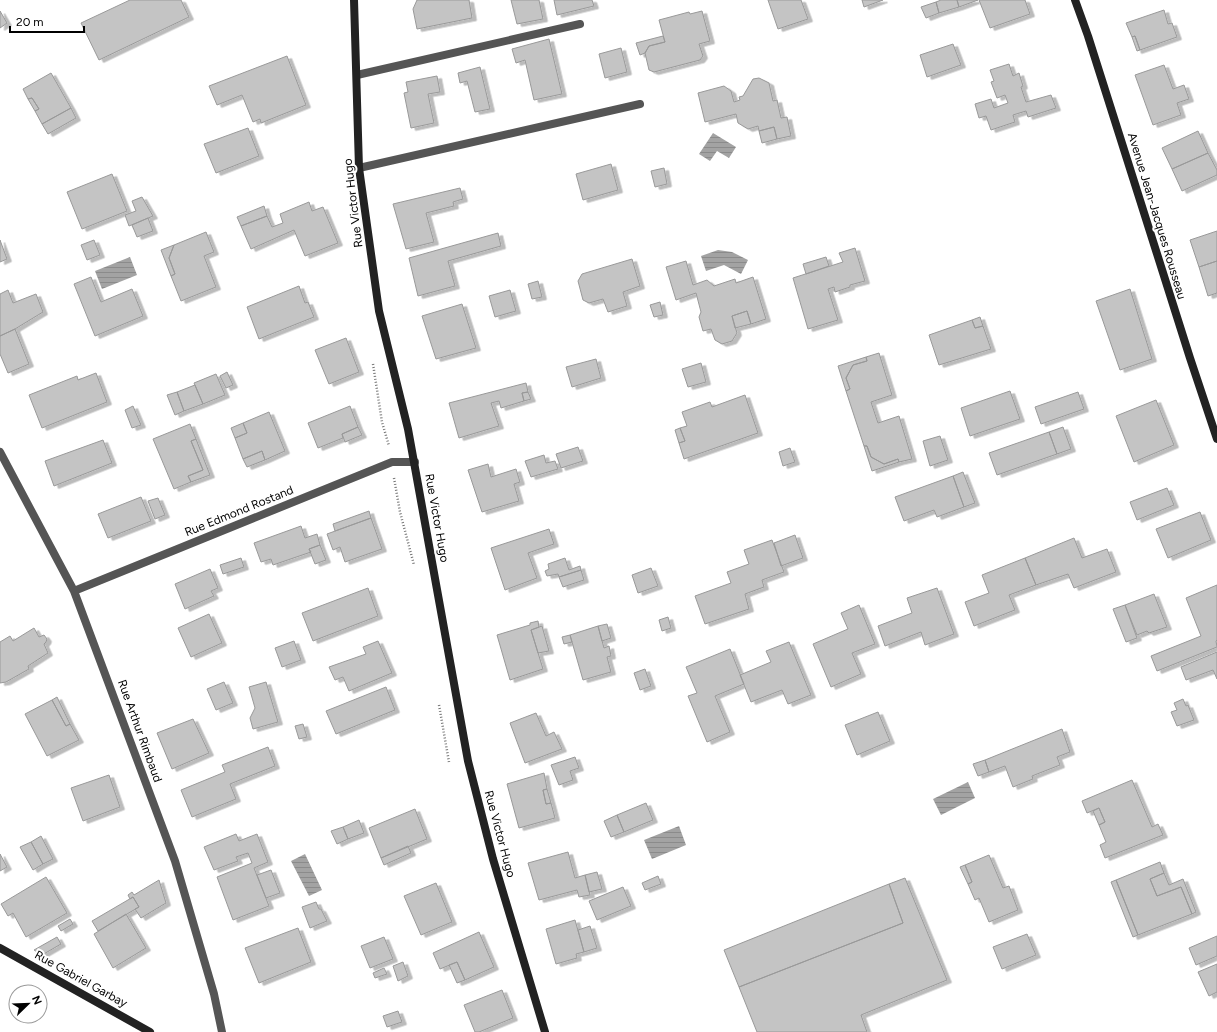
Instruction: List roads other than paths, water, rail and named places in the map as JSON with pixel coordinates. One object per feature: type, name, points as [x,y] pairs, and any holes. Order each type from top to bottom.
[{"type":"street","name":"Rue Victor Hugo","points":[[354,0],[360,168],[379,311],[415,462],[468,761],[493,859],[545,1032]]},
{"type":"street","name":"Avenue Jean-Jacques Rousseau","points":[[1075,0],[1088,36],[1187,351],[1217,439]]},
{"type":"street","points":[[357,75],[580,24]]},
{"type":"street","points":[[360,168],[640,104]]},
{"type":"street","name":"Rue Arthur Rimbaud","points":[[0,452],[74,591],[175,861],[214,994],[222,1032]]},
{"type":"street","name":"Rue Edmond Rostand","points":[[74,591],[392,462],[415,462]]},
{"type":"street","name":"Rue Gabriel Garbay","points":[[0,948],[150,1032]]}]
